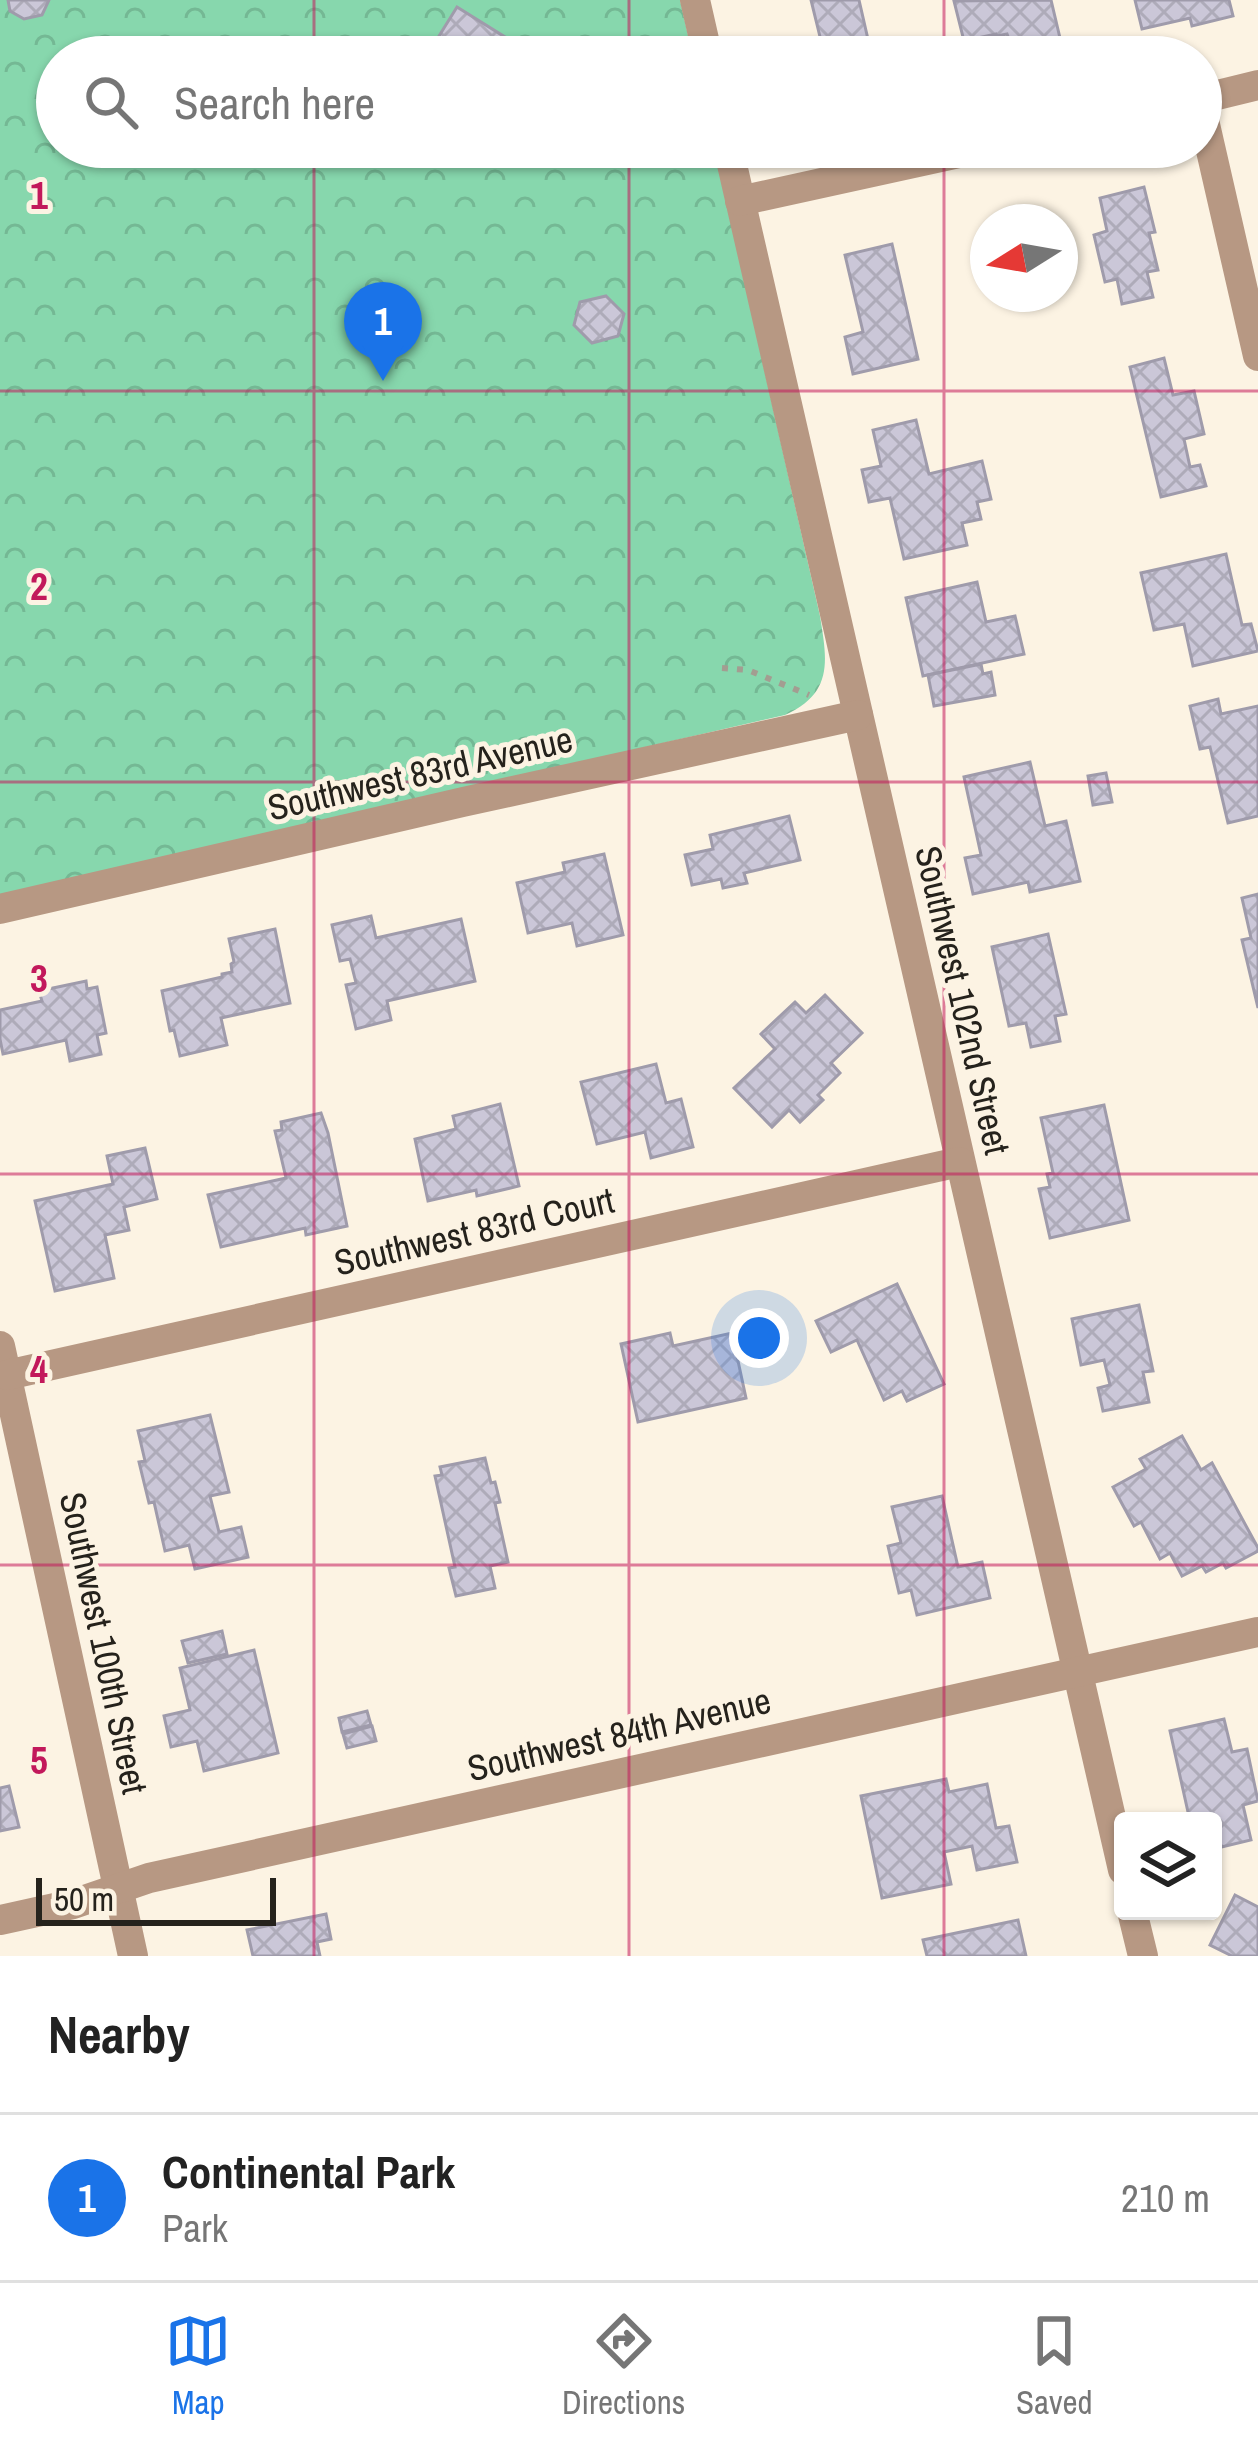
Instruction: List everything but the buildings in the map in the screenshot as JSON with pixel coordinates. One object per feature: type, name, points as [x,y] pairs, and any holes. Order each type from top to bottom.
[{"type":"street","points":[[695,0],[703,36]]},
{"type":"street","points":[[1222,96],[1258,85]]},
{"type":"street","name":"Southwest 102nd Street","points":[[733,168],[1114,1831]]},
{"type":"street","points":[[740,201],[890,168]]},
{"type":"street","points":[[1216,168],[1258,356]]},
{"type":"street","name":"Southwest 83rd Avenue","points":[[0,909],[858,716]]},
{"type":"street","name":"Southwest 83rd Court","points":[[3,1361],[959,1162]]},
{"type":"street","name":"Southwest 100th Street","points":[[3,1361],[133,1956]]},
{"type":"street","name":"Southwest 84th Avenue","points":[[0,1920],[73,1904],[173,1873],[1258,1632]]},
{"type":"street","points":[[1134,1920],[1143,1956]]},
{"type":"path","points":[[722,668],[748,670],[811,696]]},
{"type":"green space","points":[[0,0],[680,0],[688,36],[36,36],[36,168],[719,168],[820,616],[824,674],[812,696],[785,715],[0,896]]},
{"type":"place","name":"Continental Park","points":[[383,381]]}]
